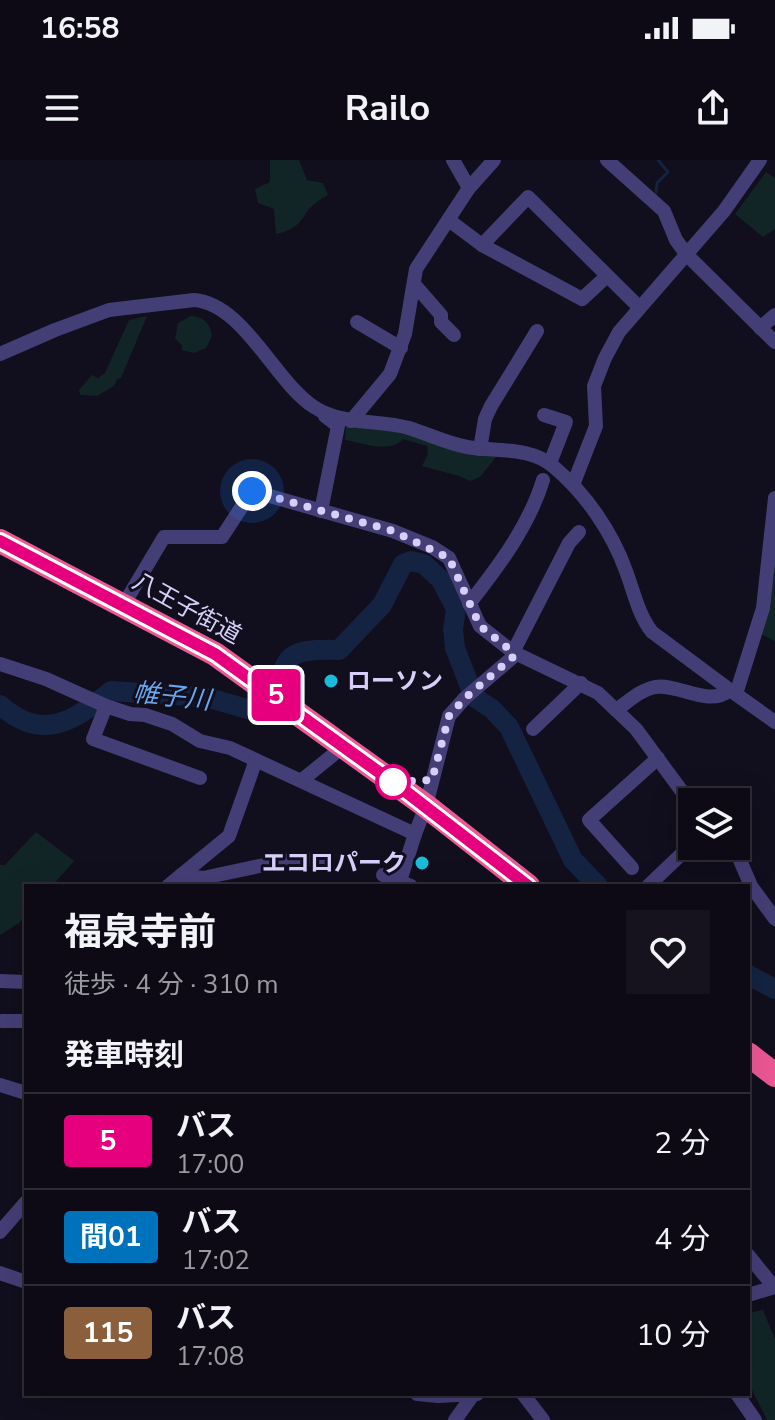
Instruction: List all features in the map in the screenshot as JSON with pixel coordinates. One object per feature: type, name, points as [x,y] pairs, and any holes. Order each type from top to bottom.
[{"type":"highway","name":"八王子街道","points":[[0,541],[215,654],[426,806],[525,884]]},
{"type":"highway","points":[[750,1056],[775,1075]]},
{"type":"street","points":[[453,160],[469,188]]},
{"type":"street","points":[[351,421],[390,374],[401,348],[416,269],[469,188],[494,160]]},
{"type":"street","points":[[607,160],[664,211],[676,240],[687,255],[775,342]]},
{"type":"street","points":[[573,485],[596,426],[594,386],[619,332],[724,211],[759,160]]},
{"type":"street","points":[[482,245],[528,197],[639,307]]},
{"type":"street","points":[[450,221],[482,245],[582,299],[607,276]]},
{"type":"street","points":[[414,284],[454,335]]},
{"type":"street","points":[[0,354],[109,310],[206,301],[246,332],[292,390],[323,411],[351,421],[406,427],[444,441],[480,449],[526,453],[550,463],[597,514],[625,567],[643,621],[652,632],[775,722]]},
{"type":"street","points":[[760,328],[775,315]]},
{"type":"street","points":[[357,322],[401,348]]},
{"type":"street","points":[[480,449],[485,419],[491,406],[537,331]]},
{"type":"street","points":[[321,511],[338,426],[323,411]]},
{"type":"street","points":[[544,415],[566,422],[550,463]]},
{"type":"street","points":[[469,604],[500,564],[534,505],[543,480]]},
{"type":"street","points":[[124,604],[164,537],[222,537],[252,491],[393,531],[449,558],[480,626],[513,652],[598,693],[636,729],[680,788]]},
{"type":"street","points":[[733,692],[763,608],[775,498]]},
{"type":"street","points":[[383,875],[404,883],[449,716],[513,657],[569,543],[579,532]]},
{"type":"street","points":[[0,664],[46,679],[106,706],[172,724],[200,741],[230,748],[415,834]]},
{"type":"street","points":[[533,729],[581,683]]},
{"type":"street","points":[[616,710],[644,691],[656,687],[670,686],[701,695],[733,692]]},
{"type":"street","points":[[106,706],[93,739],[200,778]]},
{"type":"street","points":[[302,780],[344,746]]},
{"type":"street","points":[[632,868],[589,820],[658,758]]},
{"type":"street","points":[[170,884],[229,836],[256,760]]},
{"type":"street","points":[[650,884],[678,857]]},
{"type":"street","points":[[181,875],[214,881],[283,861],[321,859]]},
{"type":"street","points":[[740,860],[751,886],[775,919]]},
{"type":"street","points":[[0,981],[24,982]]},
{"type":"street","points":[[2,1021],[24,1021]]},
{"type":"street","points":[[0,1085],[24,1092]]},
{"type":"street","points":[[0,1232],[24,1204]]},
{"type":"street","points":[[750,1257],[775,1287],[750,1294]]},
{"type":"street","points":[[0,1273],[24,1281]]},
{"type":"street","points":[[455,1420],[474,1396]]},
{"type":"street","points":[[525,1396],[543,1420]]},
{"type":"street","points":[[738,1396],[748,1416]]},
{"type":"green space","points":[[270,160],[299,160],[307,180],[323,183],[328,195],[311,207],[294,227],[276,234],[274,209],[258,203],[255,189],[270,182]]},
{"type":"green space","points":[[766,172],[775,178],[775,229],[763,237],[735,214]]},
{"type":"green space","points":[[147,316],[121,378],[97,396],[80,395],[79,390],[92,375],[98,378],[105,373],[129,320]]},
{"type":"green space","points":[[191,316],[206,322],[212,336],[206,348],[194,353],[182,350],[182,345],[175,339],[178,323]]},
{"type":"green space","points":[[361,417],[496,457],[480,477],[470,481],[422,466],[428,454],[427,446],[403,439],[383,447],[345,440],[346,424]]},
{"type":"green space","points":[[775,551],[775,641],[761,634]]},
{"type":"green space","points":[[36,832],[74,861],[54,884],[24,884],[24,917],[0,935],[0,865],[5,865]]},
{"type":"green space","points":[[763,1310],[775,1339],[775,1420],[767,1420],[750,1386],[750,1313]]},
{"type":"waterway","points":[[656,192],[657,183],[668,172],[658,160]]},
{"type":"waterway","name":"帷子川","points":[[0,705],[30,723],[44,725],[70,719],[111,691],[205,697],[258,712],[272,712],[284,669],[294,655],[339,650],[382,605],[403,564],[411,561],[424,564],[441,580],[456,609],[453,629],[455,648],[474,697],[492,709],[509,727],[573,860],[596,884]]},
{"type":"waterway","name":"帷子川","points":[[750,976],[775,989]]},
{"type":"bus line","name":"5","points":[[0,541],[215,654],[283,700],[525,884]]},
{"type":"place","name":"ローソン","points":[[331,681]]},
{"type":"place","name":"エコロパーク","points":[[422,863]]},
{"type":"route","points":[[252,491],[393,531],[432,547],[449,558],[480,626],[513,652],[513,657],[449,716],[432,780],[393,782]]}]
